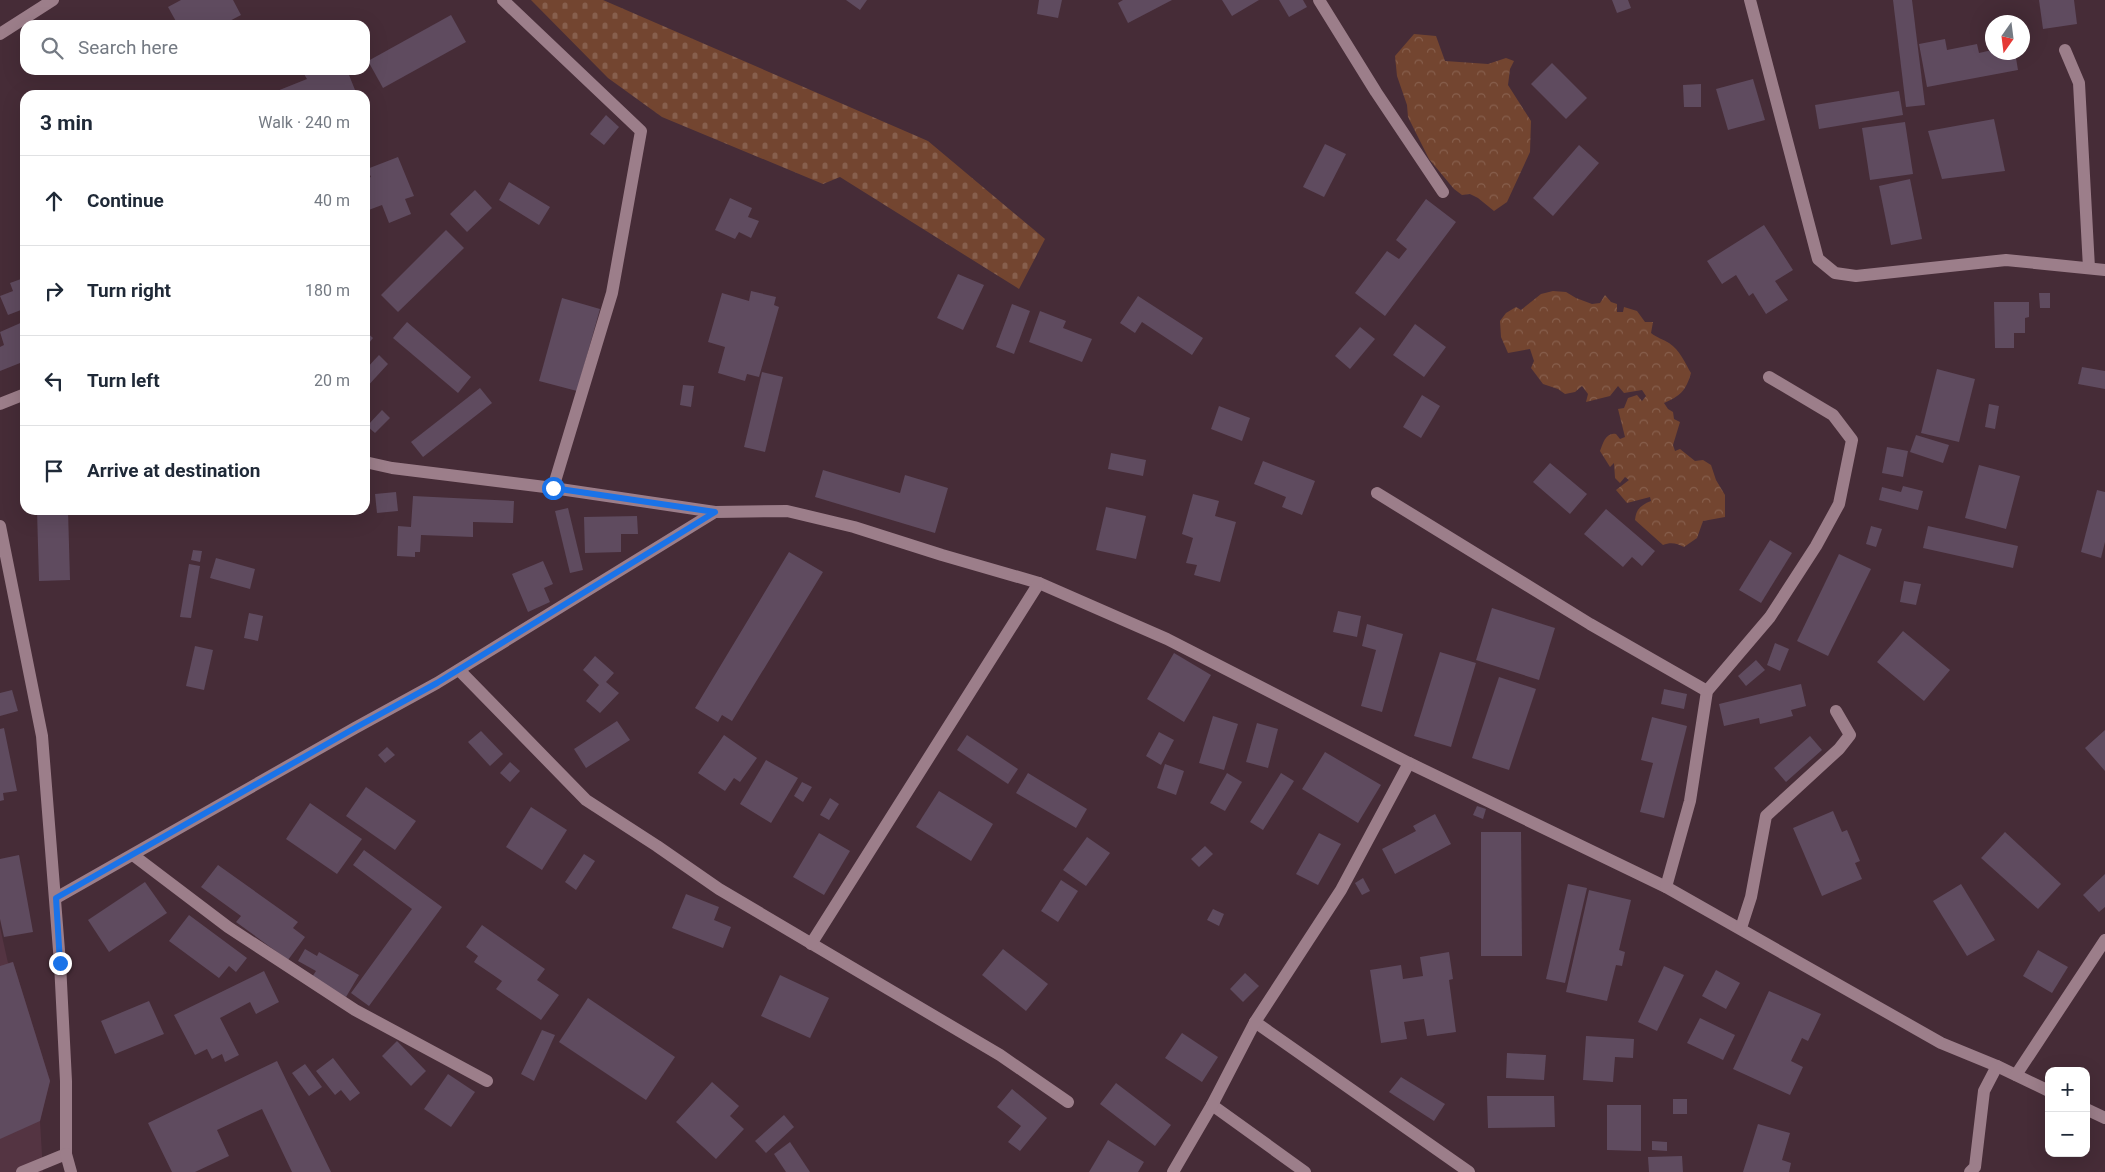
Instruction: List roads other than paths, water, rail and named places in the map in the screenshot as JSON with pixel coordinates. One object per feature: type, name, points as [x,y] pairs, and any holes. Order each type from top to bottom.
[{"type":"street","points":[[22,20],[53,0]]},
{"type":"street","points":[[503,0],[641,131],[612,293],[553,488]]},
{"type":"street","points":[[1319,0],[1376,92],[1443,192]]},
{"type":"street","points":[[1750,0],[1818,260],[1835,273],[1856,276],[2006,260],[2105,270]]},
{"type":"street","points":[[0,34],[20,21]]},
{"type":"street","points":[[2065,50],[2079,84],[2089,268]]},
{"type":"street","points":[[1666,887],[1690,801],[1708,691],[1770,617],[1816,546],[1839,504],[1852,440],[1833,415],[1769,377]]},
{"type":"street","points":[[0,404],[20,396]]},
{"type":"street","points":[[370,463],[392,468],[553,488],[715,512],[787,511],[854,526],[942,555],[1039,583],[1167,639],[1408,763],[1666,887],[1941,1043],[1997,1066],[2045,1089]]},
{"type":"street","points":[[1377,493],[1590,624],[1708,691]]},
{"type":"street","points":[[56,898],[459,670],[715,512]]},
{"type":"street","points":[[0,526],[42,736],[56,898],[66,1081],[66,1154],[71,1172]]},
{"type":"street","points":[[811,944],[1039,583]]},
{"type":"street","points":[[459,670],[586,800],[657,846],[719,890],[1000,1055],[1068,1102]]},
{"type":"street","points":[[1741,928],[1751,897],[1766,816],[1839,749],[1850,735],[1836,710]]},
{"type":"street","points":[[1173,1172],[1212,1105],[1254,1022],[1341,890],[1408,763]]},
{"type":"street","points":[[133,855],[228,927],[347,1005],[487,1081]]},
{"type":"street","points":[[2016,1075],[2105,940]]},
{"type":"street","points":[[1254,1022],[1470,1172]]},
{"type":"street","points":[[1974,1170],[1984,1091],[1997,1066]]},
{"type":"street","points":[[1212,1105],[1305,1172]]},
{"type":"street","points":[[2090,1111],[2105,1118]]},
{"type":"street","points":[[22,1172],[66,1154]]}]
